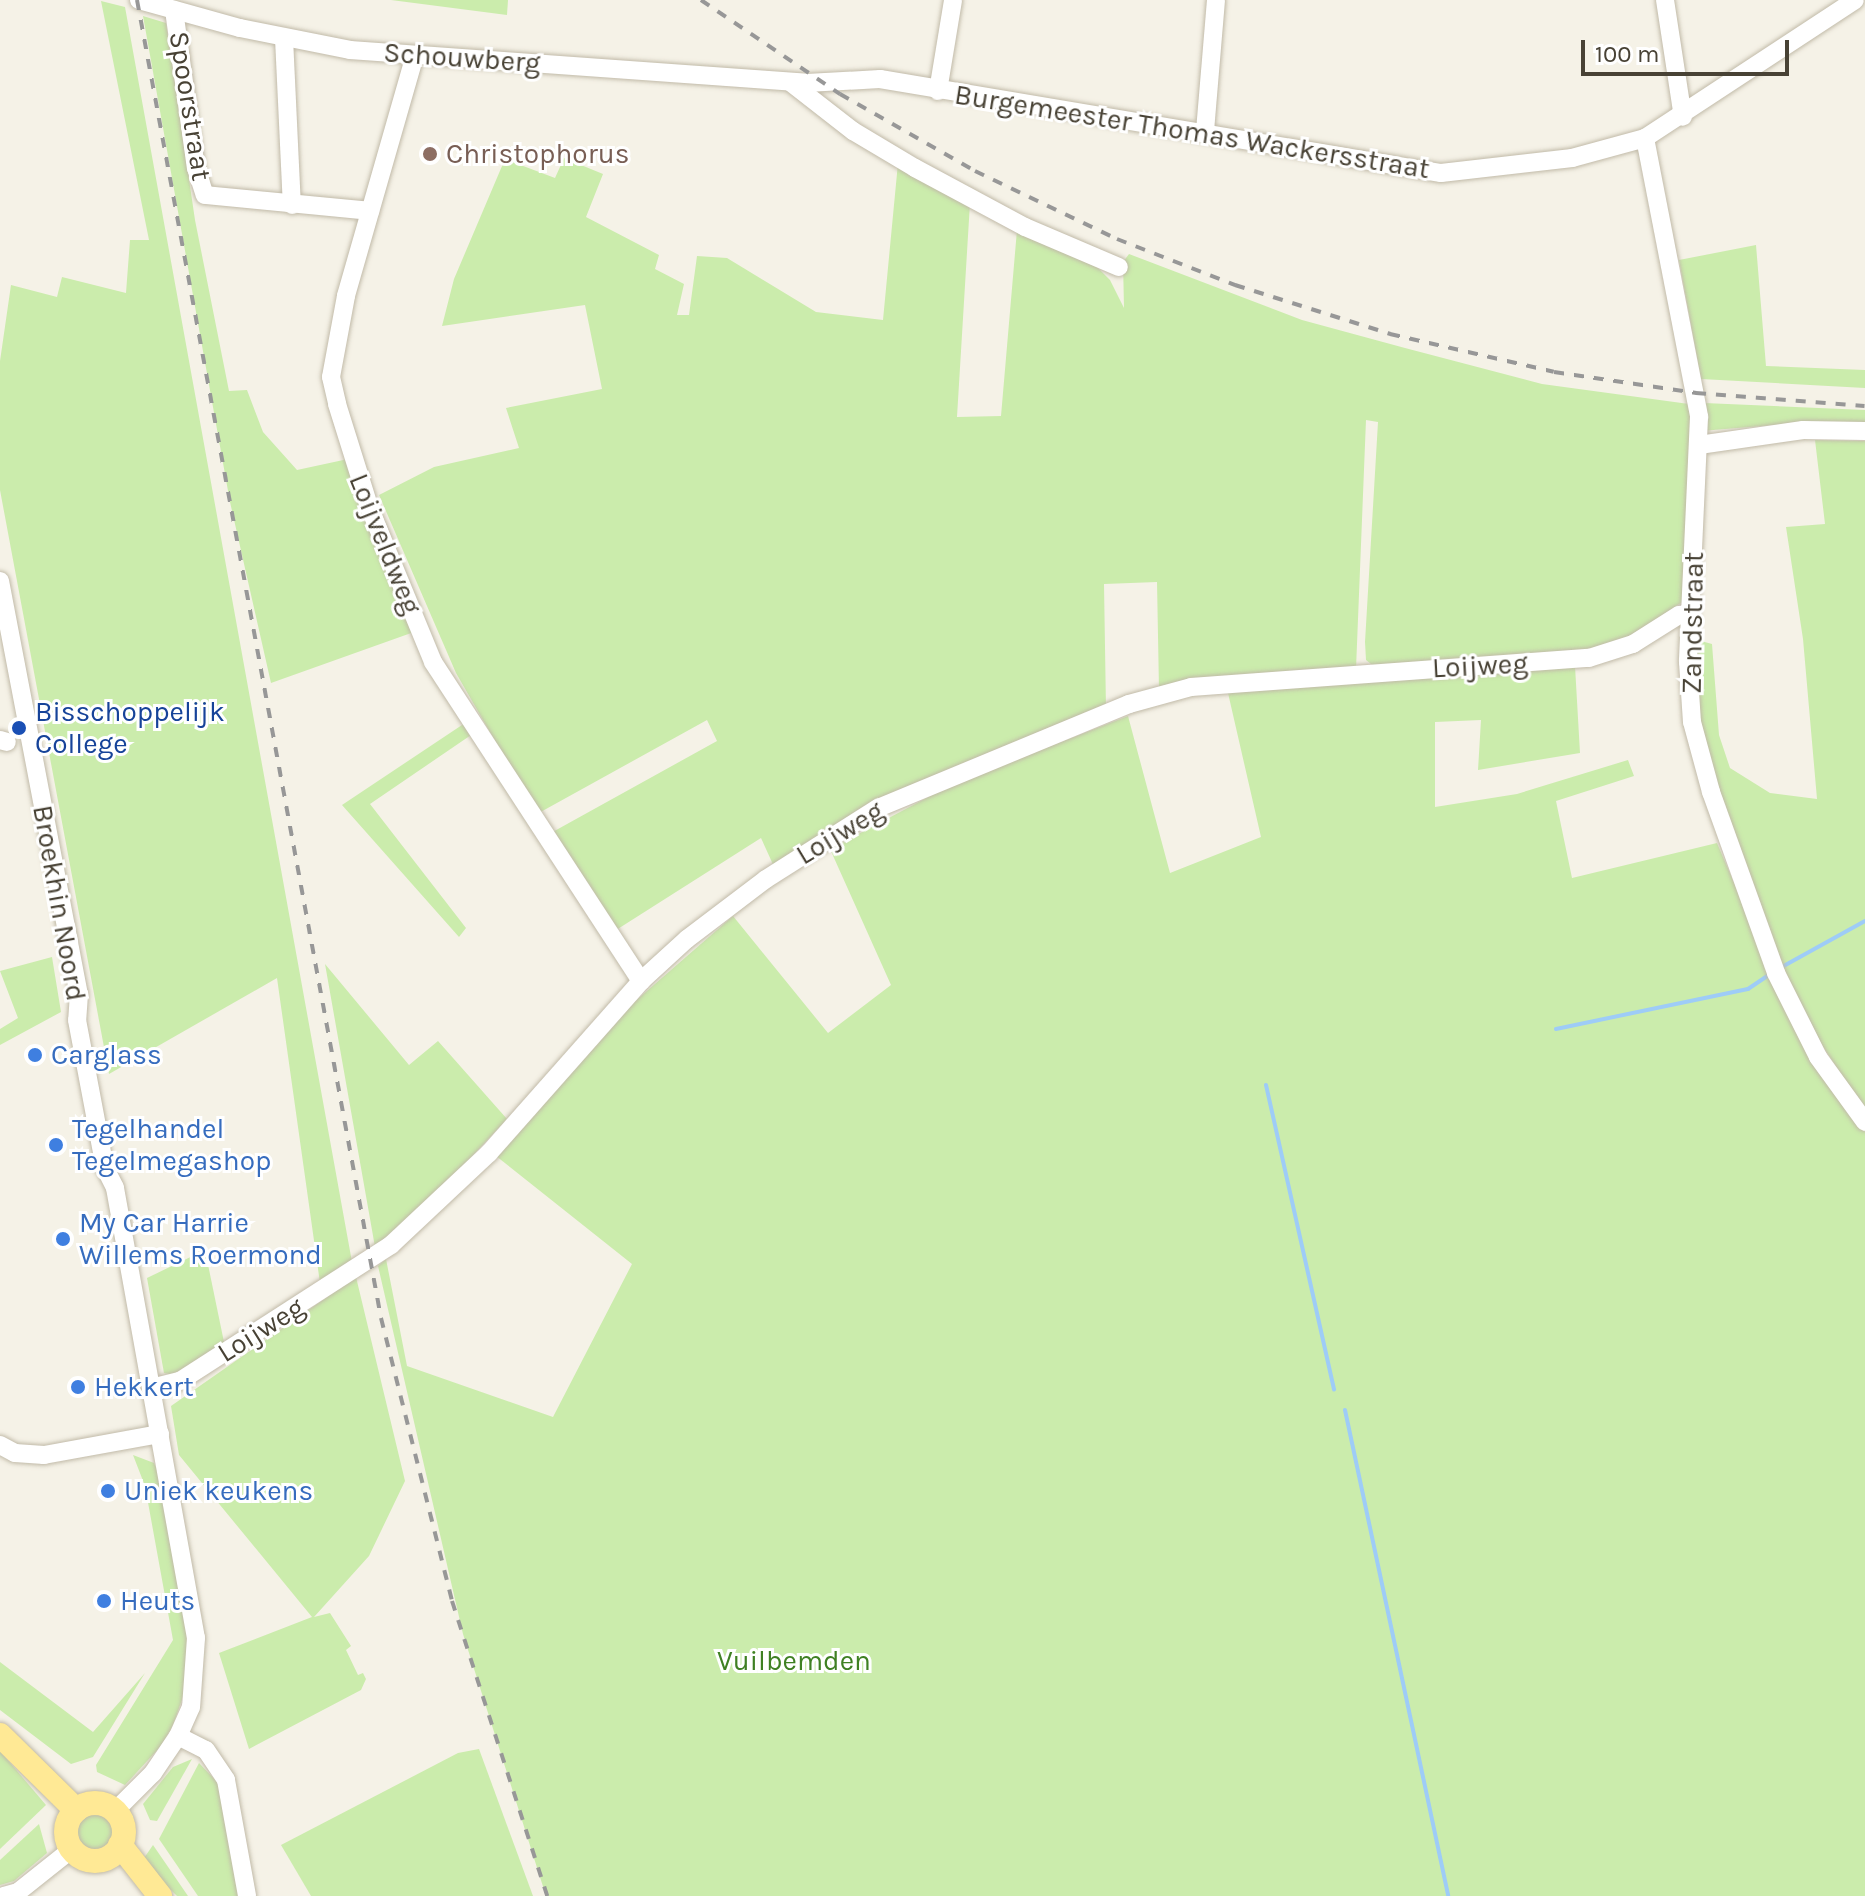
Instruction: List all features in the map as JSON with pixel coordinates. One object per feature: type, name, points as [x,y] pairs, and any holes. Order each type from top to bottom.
[{"type":"main road","points":[[0,1735],[76,1810]]},
{"type":"main road","points":[[96,1803],[115,1811],[124,1827],[113,1852],[87,1860],[72,1849],[66,1829],[76,1810],[96,1803]]},
{"type":"main road","points":[[113,1852],[140,1896]]},
{"type":"main road","points":[[113,1852],[160,1896]]},
{"type":"street","name":"Schouwberg","points":[[139,0],[284,38],[415,55],[820,82]]},
{"type":"street","points":[[938,91],[953,0]]},
{"type":"street","points":[[1205,131],[1216,0]]},
{"type":"street","points":[[1665,0],[1683,117]]},
{"type":"street","name":"Burgemeester Thomas Wackersstraat","points":[[820,82],[880,79],[938,91],[1205,131],[1441,173],[1556,160],[1645,138],[1683,117],[1855,0]]},
{"type":"street","name":"Spoorstraat","points":[[166,6],[202,191],[211,197],[292,205]]},
{"type":"street","points":[[284,38],[292,205],[370,211]]},
{"type":"street","name":"Loijveldweg","points":[[415,55],[346,296],[331,377],[345,440],[433,662],[641,981]]},
{"type":"street","points":[[790,82],[853,131],[915,168],[1025,227],[1119,267]]},
{"type":"street","name":"Zandstraat","points":[[1645,138],[1691,363],[1699,445],[1690,614],[1692,722],[1711,792],[1797,1019],[1835,1084],[1865,1122]]},
{"type":"street","points":[[1699,445],[1803,430],[1865,431]]},
{"type":"street","name":"Broekhin Noord","points":[[0,581],[4,632],[79,994],[77,1020],[160,1434],[196,1638],[191,1707],[178,1736],[153,1773],[115,1811]]},
{"type":"street","name":"Loijweg","points":[[151,1388],[180,1381],[415,1225],[489,1153],[641,981],[766,879],[878,808],[1129,704],[1191,687],[1589,658],[1633,644],[1679,615],[1690,614]]},
{"type":"street","points":[[0,1445],[15,1453],[44,1455],[160,1434]]},
{"type":"street","points":[[178,1736],[206,1750],[226,1780],[247,1896]]},
{"type":"street","points":[[4,1896],[18,1892],[72,1849]]},
{"type":"green space","points":[[391,0],[508,0],[507,15]]},
{"type":"green space","points":[[101,1],[125,7],[352,1262],[320,1283],[277,978],[109,1074],[0,490],[0,361],[11,285],[57,297],[62,277],[126,293],[130,240],[149,240]]},
{"type":"green space","points":[[143,16],[166,23],[195,220],[229,391],[247,390],[263,432],[297,470],[348,459],[414,632],[271,683],[230,502]]},
{"type":"green space","points":[[564,158],[603,174],[586,217],[659,255],[655,269],[684,284],[677,315],[689,315],[697,256],[727,258],[816,312],[883,320],[898,163],[970,203],[957,417],[1001,416],[1017,230],[1092,262],[1110,280],[1124,308],[1123,262],[1129,254],[1302,320],[1405,348],[1542,384],[1689,404],[1695,441],[1685,600],[1626,640],[1589,651],[1376,668],[1366,660],[1365,642],[1378,422],[1366,420],[1356,669],[1159,690],[1157,582],[1104,584],[1106,709],[920,784],[776,871],[761,838],[613,932],[549,834],[717,741],[707,720],[537,814],[456,673],[379,495],[434,467],[519,448],[506,408],[602,389],[585,305],[442,326],[454,279],[505,159],[555,178]]},
{"type":"green space","points":[[1756,245],[1766,366],[1865,370],[1865,388],[1701,379],[1679,260]]},
{"type":"green space","points":[[1704,403],[1865,410],[1865,427],[1774,425],[1701,431]]},
{"type":"green space","points":[[1815,440],[1865,441],[1865,1111],[1811,1028],[1785,974],[1713,774],[1699,713],[1696,646],[1701,641],[1712,644],[1719,735],[1730,768],[1770,793],[1817,799],[1803,639],[1786,527],[1825,524]]},
{"type":"green space","name":"Vuilbemden","points":[[1575,666],[1580,753],[1478,770],[1481,720],[1435,722],[1435,807],[1517,794],[1628,760],[1634,776],[1556,801],[1572,878],[1717,843],[1805,1049],[1865,1132],[1865,1896],[546,1896],[463,1634],[378,1266],[386,1259],[407,1366],[553,1417],[632,1264],[496,1156],[632,1004],[733,916],[828,1033],[891,985],[830,849],[953,784],[1128,716],[1170,873],[1261,837],[1228,693]]},
{"type":"green space","points":[[468,721],[474,733],[370,804],[466,928],[459,937],[342,805]]},
{"type":"green space","points":[[52,957],[61,1012],[0,1045],[0,1029],[18,1018],[0,971]]},
{"type":"green space","points":[[325,964],[409,1065],[438,1041],[507,1119],[444,1186],[375,1247]]},
{"type":"green space","points":[[205,1250],[225,1347],[180,1376],[164,1373],[147,1278]]},
{"type":"green space","points":[[356,1277],[405,1481],[369,1556],[314,1617],[330,1613],[351,1646],[346,1650],[358,1675],[363,1673],[366,1679],[361,1690],[249,1749],[219,1653],[312,1617],[179,1455],[171,1406]]},
{"type":"green space","points":[[133,1455],[154,1463],[159,1475],[185,1613],[188,1656],[185,1691],[173,1725],[161,1746],[125,1785],[97,1772],[96,1765],[173,1640],[145,1486]]},
{"type":"green space","points":[[0,1662],[93,1732],[145,1673],[93,1757],[71,1764],[0,1710]]},
{"type":"green space","points":[[479,1749],[533,1896],[311,1896],[281,1845],[458,1753]]},
{"type":"green space","points":[[0,1751],[46,1805],[0,1849]]},
{"type":"green space","points":[[192,1759],[157,1821],[150,1820],[143,1804],[173,1767]]},
{"type":"green space","points":[[199,1763],[219,1784],[243,1896],[198,1896],[159,1839]]},
{"type":"green space","points":[[96,1814],[109,1819],[114,1832],[109,1845],[96,1850],[83,1845],[78,1832],[83,1819]]},
{"type":"green space","points":[[39,1824],[47,1853],[14,1881],[0,1885],[0,1860]]},
{"type":"green space","points":[[153,1845],[188,1896],[177,1896],[142,1861]]},
{"type":"waterway","points":[[1780,968],[1865,921]]},
{"type":"waterway","points":[[1556,1029],[1748,989],[1769,975]]},
{"type":"waterway","points":[[1266,1085],[1334,1390]]},
{"type":"waterway","points":[[1345,1410],[1448,1896]]},
{"type":"railway","points":[[137,0],[381,1318],[452,1601],[547,1896]]},
{"type":"railway","points":[[701,0],[840,94],[975,171],[1117,239],[1235,285],[1390,334],[1554,372],[1696,393],[1865,406]]},
{"type":"place","name":"Christophorus","points":[[430,154]]},
{"type":"place","name":"Bisschoppelijk College","points":[[19,728]]},
{"type":"place","name":"Carglass","points":[[35,1055]]},
{"type":"place","name":"Tegelhandel Tegelmegashop","points":[[56,1145]]},
{"type":"place","name":"My Car Harrie Willems Roermond","points":[[63,1239]]},
{"type":"place","name":"Hekkert","points":[[78,1387]]},
{"type":"place","name":"Uniek keukens","points":[[108,1491]]},
{"type":"place","name":"Heuts","points":[[104,1601]]}]
